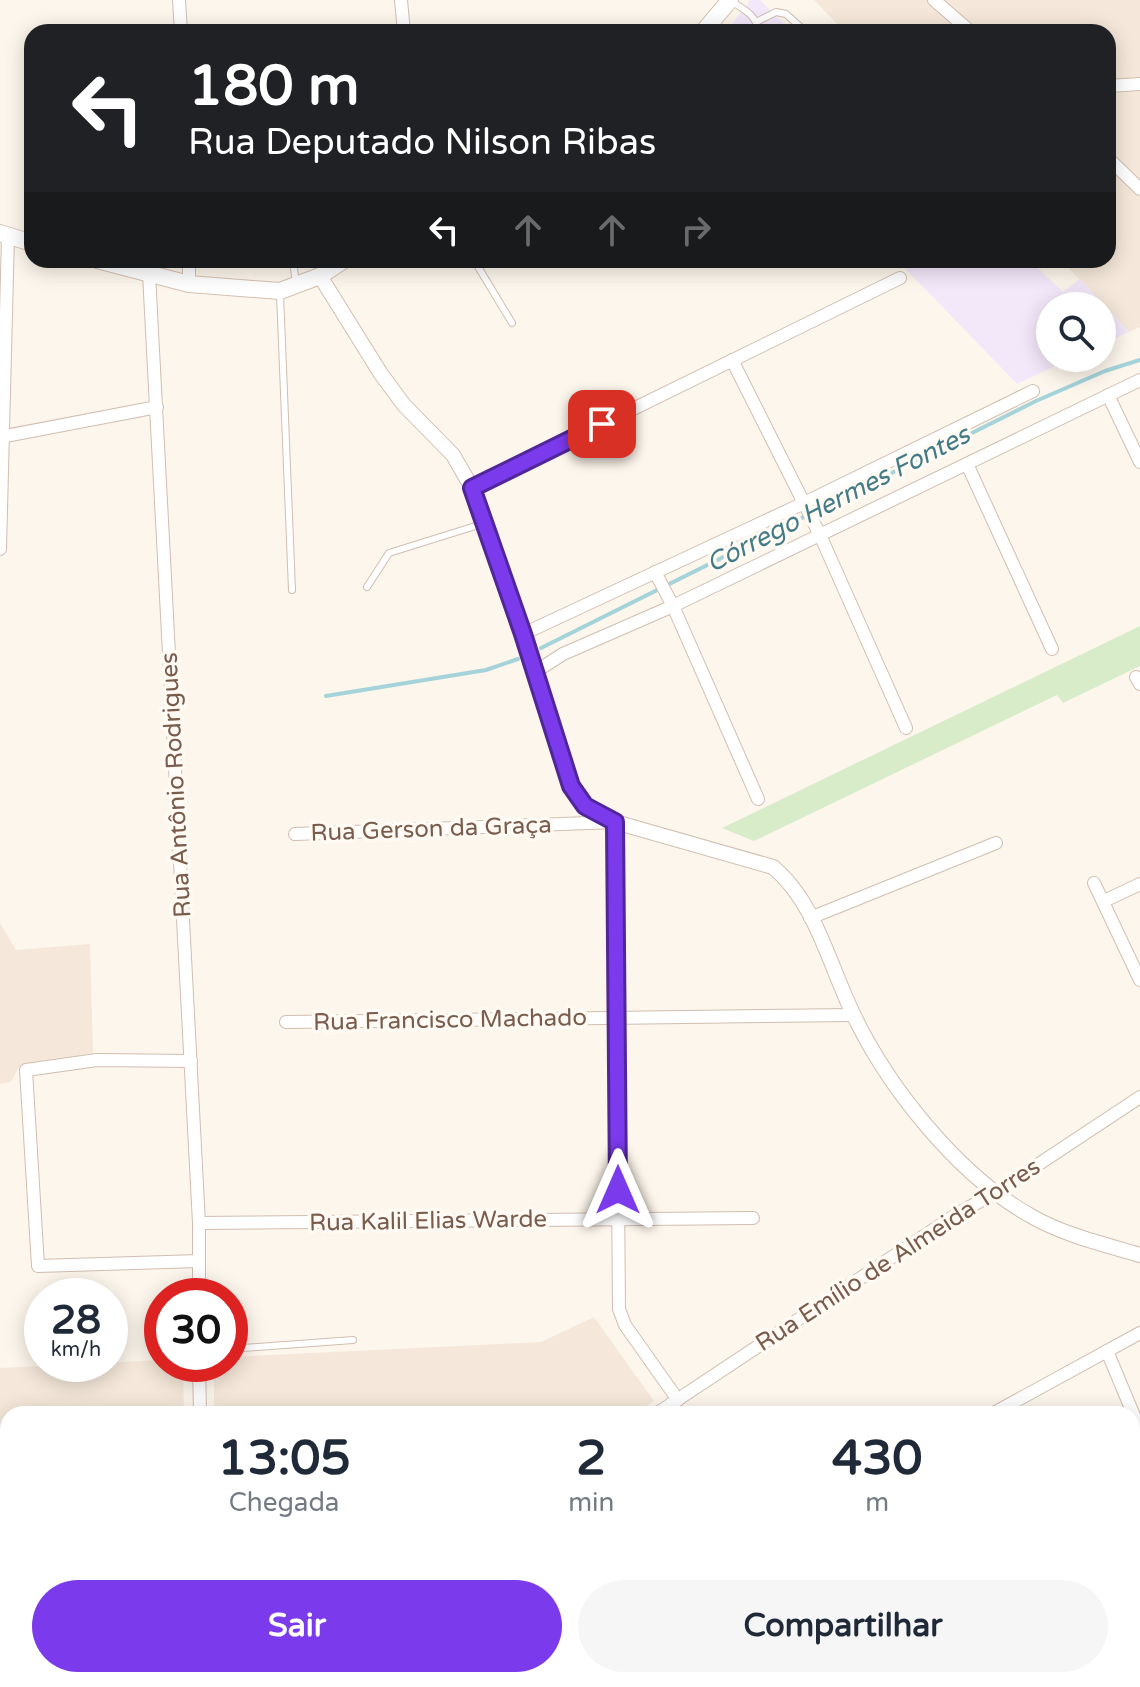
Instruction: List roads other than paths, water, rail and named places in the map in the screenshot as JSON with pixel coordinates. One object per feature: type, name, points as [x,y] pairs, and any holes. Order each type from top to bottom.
[{"type":"main road","points":[[710,24],[730,0]]},
{"type":"main road","points":[[4,234],[24,240]]},
{"type":"main road","points":[[127,268],[189,284],[280,291],[320,276],[332,268]]},
{"type":"street","points":[[179,0],[180,24]]},
{"type":"street","points":[[401,0],[403,24]]},
{"type":"street","points":[[934,0],[962,24]]},
{"type":"street","points":[[1116,86],[1140,84]]},
{"type":"street","points":[[1116,166],[1140,189]]},
{"type":"street","points":[[0,549],[4,234]]},
{"type":"street","points":[[189,268],[189,284]]},
{"type":"street","name":"Rua Antônio Rodrigues","points":[[149,274],[191,1061],[199,1278]]},
{"type":"street","points":[[320,276],[381,374],[404,405],[453,455],[472,488],[571,786],[585,806],[615,822],[773,867],[796,891],[853,1015],[877,1057],[904,1098],[955,1155],[995,1193],[1034,1218],[1140,1255]]},
{"type":"street","points":[[472,488],[900,278]]},
{"type":"street","points":[[732,360],[820,535],[906,728]]},
{"type":"street","points":[[535,672],[563,654],[673,606],[1140,380]]},
{"type":"street","points":[[523,634],[804,503],[1033,391]]},
{"type":"street","points":[[1108,395],[1140,462]]},
{"type":"street","points":[[2,437],[157,407]]},
{"type":"street","points":[[967,464],[1052,649]]},
{"type":"street","points":[[655,572],[758,799]]},
{"type":"street","points":[[615,822],[619,1301],[621,1317],[678,1400]]},
{"type":"street","name":"Rua Gerson da Graça","points":[[295,834],[615,822]]},
{"type":"street","points":[[810,918],[996,843]]},
{"type":"street","points":[[1094,883],[1140,980]]},
{"type":"street","points":[[1104,901],[1140,884]]},
{"type":"street","name":"Rua Francisco Machado","points":[[286,1022],[853,1015]]},
{"type":"street","points":[[191,1061],[97,1060],[26,1070],[38,1266],[199,1261]]},
{"type":"street","name":"Rua Emílio de Almeida Torres","points":[[669,1406],[957,1214],[995,1193],[1140,1097]]},
{"type":"street","name":"Rua Kalil Elias Warde","points":[[199,1223],[753,1218]]},
{"type":"street","points":[[1007,1406],[1140,1333]]},
{"type":"street","points":[[1107,1351],[1130,1406]]},
{"type":"street","points":[[199,1382],[200,1406]]},
{"type":"lane","points":[[730,0],[750,13],[758,24]]},
{"type":"lane","points":[[758,21],[776,12],[786,14],[797,24]]},
{"type":"lane","points":[[294,268],[297,286]]},
{"type":"lane","points":[[479,268],[512,323]]},
{"type":"lane","points":[[280,291],[292,590]]},
{"type":"lane","points":[[367,587],[389,553],[485,523]]},
{"type":"lane","points":[[248,1348],[353,1340]]},
{"type":"waterway","name":"Córrego Hermes Fontes","points":[[541,648],[1036,401],[1105,371],[1140,360]]},
{"type":"waterway","points":[[326,696],[486,670],[518,659]]}]
